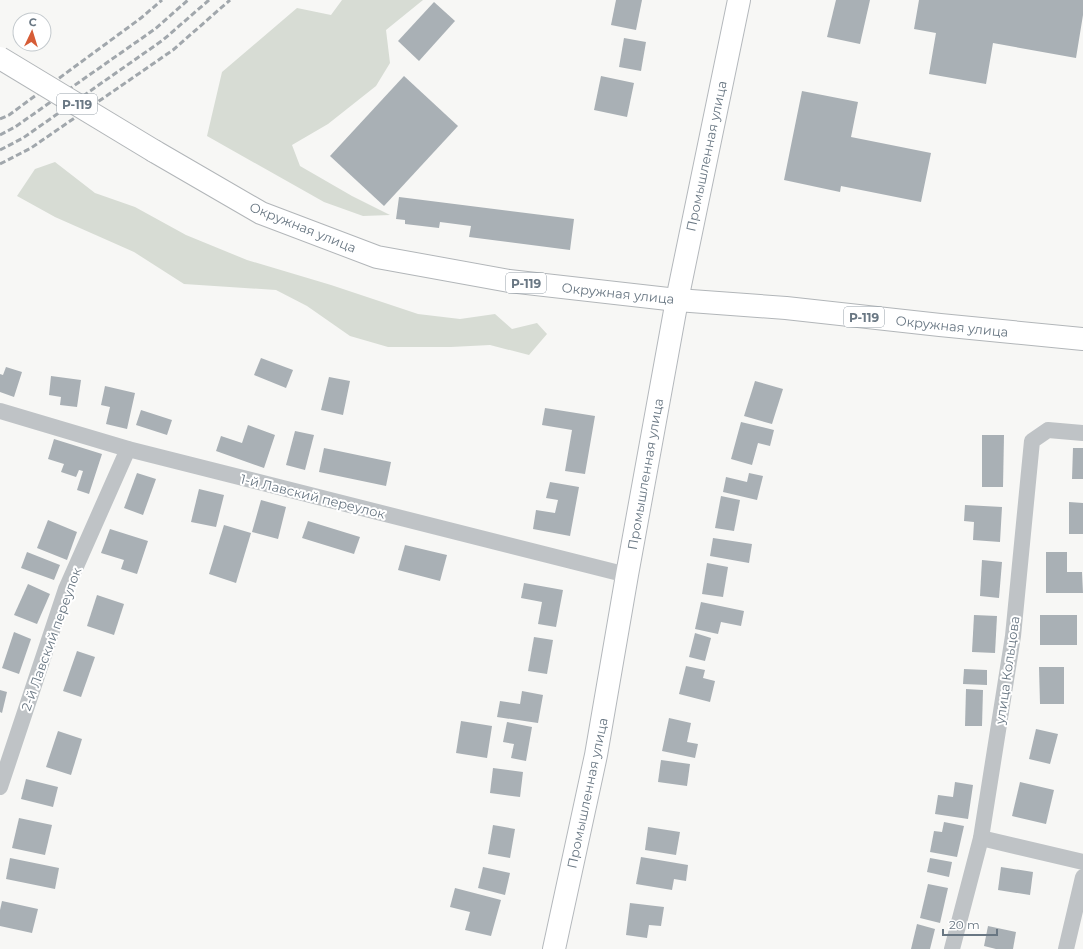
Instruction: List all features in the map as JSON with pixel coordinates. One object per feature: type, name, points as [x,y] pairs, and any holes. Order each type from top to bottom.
[{"type":"main road","name":"Промышленная улица","points":[[554,949],[596,755],[677,300],[739,0]]},
{"type":"main road","name":"Окружная улица","points":[[0,58],[154,151],[261,213],[378,257],[509,281],[677,300],[786,308],[940,326],[1083,340]]},
{"type":"street","name":"1-й Лавский переулок","points":[[0,411],[128,449],[627,575]]},
{"type":"street","name":"улица Кольцова","points":[[952,949],[980,838],[1013,636],[1032,441],[1048,430],[1083,433]]},
{"type":"street","name":"2-й Лавский переулок","points":[[0,787],[66,589],[128,449]]},
{"type":"street","points":[[980,838],[1083,862]]},
{"type":"street","points":[[1066,949],[1083,877]]},
{"type":"shaded area","points":[[342,0],[423,0],[386,30],[390,63],[376,86],[328,124],[292,145],[300,166],[352,196],[390,215],[363,216],[324,202],[207,136],[222,72],[297,8],[331,15]]},
{"type":"shaded area","points":[[55,162],[95,193],[135,207],[186,235],[247,260],[331,285],[418,314],[460,319],[495,314],[512,329],[537,323],[547,334],[529,355],[490,345],[451,347],[388,347],[350,336],[307,306],[276,290],[184,284],[134,252],[55,217],[17,196],[35,169]]},
{"type":"building","points":[[616,0],[642,0],[636,30],[611,25]]},
{"type":"building","points":[[836,0],[870,0],[860,44],[827,37]]},
{"type":"building","points":[[919,0],[1083,0],[1083,15],[1076,58],[993,43],[986,84],[929,74],[936,33],[914,29]]},
{"type":"building","points":[[434,2],[455,21],[419,61],[398,41]]},
{"type":"building","points":[[624,38],[646,42],[641,71],[619,67]]},
{"type":"building","points":[[404,76],[458,126],[384,206],[330,156]]},
{"type":"building","points":[[601,76],[634,83],[627,117],[594,110]]},
{"type":"building","points":[[802,91],[858,102],[851,137],[931,153],[921,202],[841,186],[840,192],[784,180]]},
{"type":"building","points":[[399,197],[574,219],[570,250],[469,237],[471,226],[440,222],[439,228],[405,224],[405,220],[396,219]]},
{"type":"building","points":[[261,358],[293,370],[286,388],[254,375]]},
{"type":"building","points":[[6,367],[22,372],[14,397],[0,392],[0,374],[3,375]]},
{"type":"building","points":[[51,376],[81,380],[77,407],[60,405],[61,397],[49,395]]},
{"type":"building","points":[[329,377],[350,381],[343,415],[321,410]]},
{"type":"building","points":[[755,381],[783,389],[772,424],[744,416]]},
{"type":"building","points":[[105,386],[135,393],[127,429],[106,424],[110,407],[101,405]]},
{"type":"building","points":[[545,408],[595,416],[585,474],[565,471],[572,430],[542,425]]},
{"type":"building","points":[[141,410],[172,420],[167,435],[136,425]]},
{"type":"building","points":[[741,422],[774,430],[770,446],[758,443],[752,465],[731,459]]},
{"type":"building","points":[[248,425],[275,435],[264,468],[216,451],[221,436],[242,443]]},
{"type":"building","points":[[295,431],[314,435],[305,470],[286,465]]},
{"type":"building","points":[[982,435],[1004,435],[1003,487],[982,487]]},
{"type":"building","points":[[54,439],[102,454],[89,494],[77,490],[83,471],[79,470],[76,477],[61,472],[64,464],[48,459]]},
{"type":"building","points":[[324,448],[391,462],[386,486],[319,472]]},
{"type":"building","points":[[1073,448],[1083,448],[1083,479],[1072,479]]},
{"type":"building","points":[[137,473],[156,479],[143,515],[124,508]]},
{"type":"building","points":[[749,473],[763,476],[757,500],[723,492],[726,477],[747,482]]},
{"type":"building","points":[[550,482],[579,487],[570,536],[533,529],[536,510],[555,513],[558,500],[546,498]]},
{"type":"building","points":[[199,489],[224,495],[216,527],[191,522]]},
{"type":"building","points":[[721,496],[740,500],[734,531],[715,528]]},
{"type":"building","points":[[261,500],[286,507],[278,539],[252,532]]},
{"type":"building","points":[[1069,502],[1083,503],[1083,534],[1069,534]]},
{"type":"building","points":[[965,505],[1002,507],[1000,542],[973,540],[974,522],[964,521]]},
{"type":"building","points":[[48,520],[77,532],[67,560],[37,548]]},
{"type":"building","points":[[308,521],[360,537],[354,554],[302,538]]},
{"type":"building","points":[[224,525],[251,533],[236,583],[209,574]]},
{"type":"building","points":[[110,529],[148,541],[137,574],[121,569],[124,560],[101,553]]},
{"type":"building","points":[[713,538],[752,544],[749,563],[710,556]]},
{"type":"building","points":[[405,545],[447,555],[440,581],[398,570]]},
{"type":"building","points":[[27,552],[60,565],[54,580],[21,568]]},
{"type":"building","points":[[1046,552],[1067,552],[1067,572],[1082,572],[1083,593],[1046,593]]},
{"type":"building","points":[[982,560],[1002,562],[999,598],[980,596]]},
{"type":"building","points":[[707,563],[728,567],[723,597],[702,594]]},
{"type":"building","points":[[524,583],[563,590],[556,627],[538,624],[542,602],[521,598]]},
{"type":"building","points":[[28,584],[50,594],[37,624],[14,615]]},
{"type":"building","points":[[97,595],[124,604],[114,635],[87,626]]},
{"type":"building","points":[[701,602],[744,611],[741,626],[721,622],[718,634],[695,629]]},
{"type":"building","points":[[974,615],[997,616],[995,653],[972,652]]},
{"type":"building","points":[[1040,615],[1077,615],[1077,645],[1040,645]]},
{"type":"building","points":[[14,632],[31,639],[19,674],[2,668]]},
{"type":"building","points":[[695,633],[711,638],[705,661],[689,657]]},
{"type":"building","points":[[534,637],[553,640],[547,674],[528,671]]},
{"type":"building","points":[[77,651],[95,657],[81,697],[63,691]]},
{"type":"building","points":[[686,666],[705,670],[703,678],[715,681],[710,702],[679,694]]},
{"type":"building","points":[[1039,667],[1064,667],[1064,704],[1040,704]]},
{"type":"building","points":[[964,669],[987,670],[987,685],[963,684]]},
{"type":"building","points":[[966,689],[983,690],[982,726],[965,726]]},
{"type":"building","points":[[0,690],[7,692],[2,713],[0,712]]},
{"type":"building","points":[[522,691],[543,695],[538,723],[497,717],[500,701],[520,704]]},
{"type":"building","points":[[669,718],[691,723],[687,742],[698,744],[695,758],[662,751]]},
{"type":"building","points":[[461,721],[492,726],[487,758],[456,753]]},
{"type":"building","points":[[507,722],[532,727],[526,761],[511,758],[514,744],[503,742]]},
{"type":"building","points":[[1036,729],[1058,734],[1050,764],[1029,759]]},
{"type":"building","points":[[58,731],[82,739],[71,775],[46,767]]},
{"type":"building","points":[[661,760],[690,764],[687,786],[658,782]]},
{"type":"building","points":[[493,768],[523,772],[520,797],[490,793]]},
{"type":"building","points":[[26,779],[58,787],[53,807],[21,799]]},
{"type":"building","points":[[955,782],[973,785],[968,819],[935,814],[938,795],[953,797]]},
{"type":"building","points":[[1020,782],[1054,790],[1046,824],[1012,816]]},
{"type":"building","points":[[19,818],[52,825],[45,855],[12,848]]},
{"type":"building","points":[[944,822],[964,826],[957,857],[930,852],[934,831],[942,832]]},
{"type":"building","points":[[493,825],[515,829],[510,858],[488,854]]},
{"type":"building","points":[[648,827],[680,832],[676,855],[645,850]]},
{"type":"building","points":[[641,857],[688,865],[686,881],[674,879],[672,890],[636,884]]},
{"type":"building","points":[[10,858],[59,868],[55,889],[6,879]]},
{"type":"building","points":[[930,858],[952,862],[949,877],[927,872]]},
{"type":"building","points":[[483,867],[510,873],[505,895],[478,888]]},
{"type":"building","points":[[1001,867],[1033,872],[1030,895],[998,890]]},
{"type":"building","points":[[928,884],[948,888],[940,923],[920,918]]},
{"type":"building","points":[[455,888],[501,900],[491,936],[465,930],[470,912],[450,907]]},
{"type":"building","points":[[2,901],[38,909],[32,933],[0,926],[0,910]]},
{"type":"building","points":[[630,903],[664,907],[661,926],[649,925],[647,938],[626,935]]},
{"type":"building","points":[[917,924],[935,929],[930,949],[911,949]]},
{"type":"building","points":[[988,926],[1016,932],[1013,949],[996,949],[984,946]]},
{"type":"railway","points":[[0,119],[9,115],[141,18],[162,0]]},
{"type":"railway","points":[[0,135],[15,127],[155,29],[188,0]]},
{"type":"railway","points":[[0,150],[23,138],[163,40],[209,0]]},
{"type":"railway","points":[[0,164],[31,148],[173,50],[230,0]]}]
